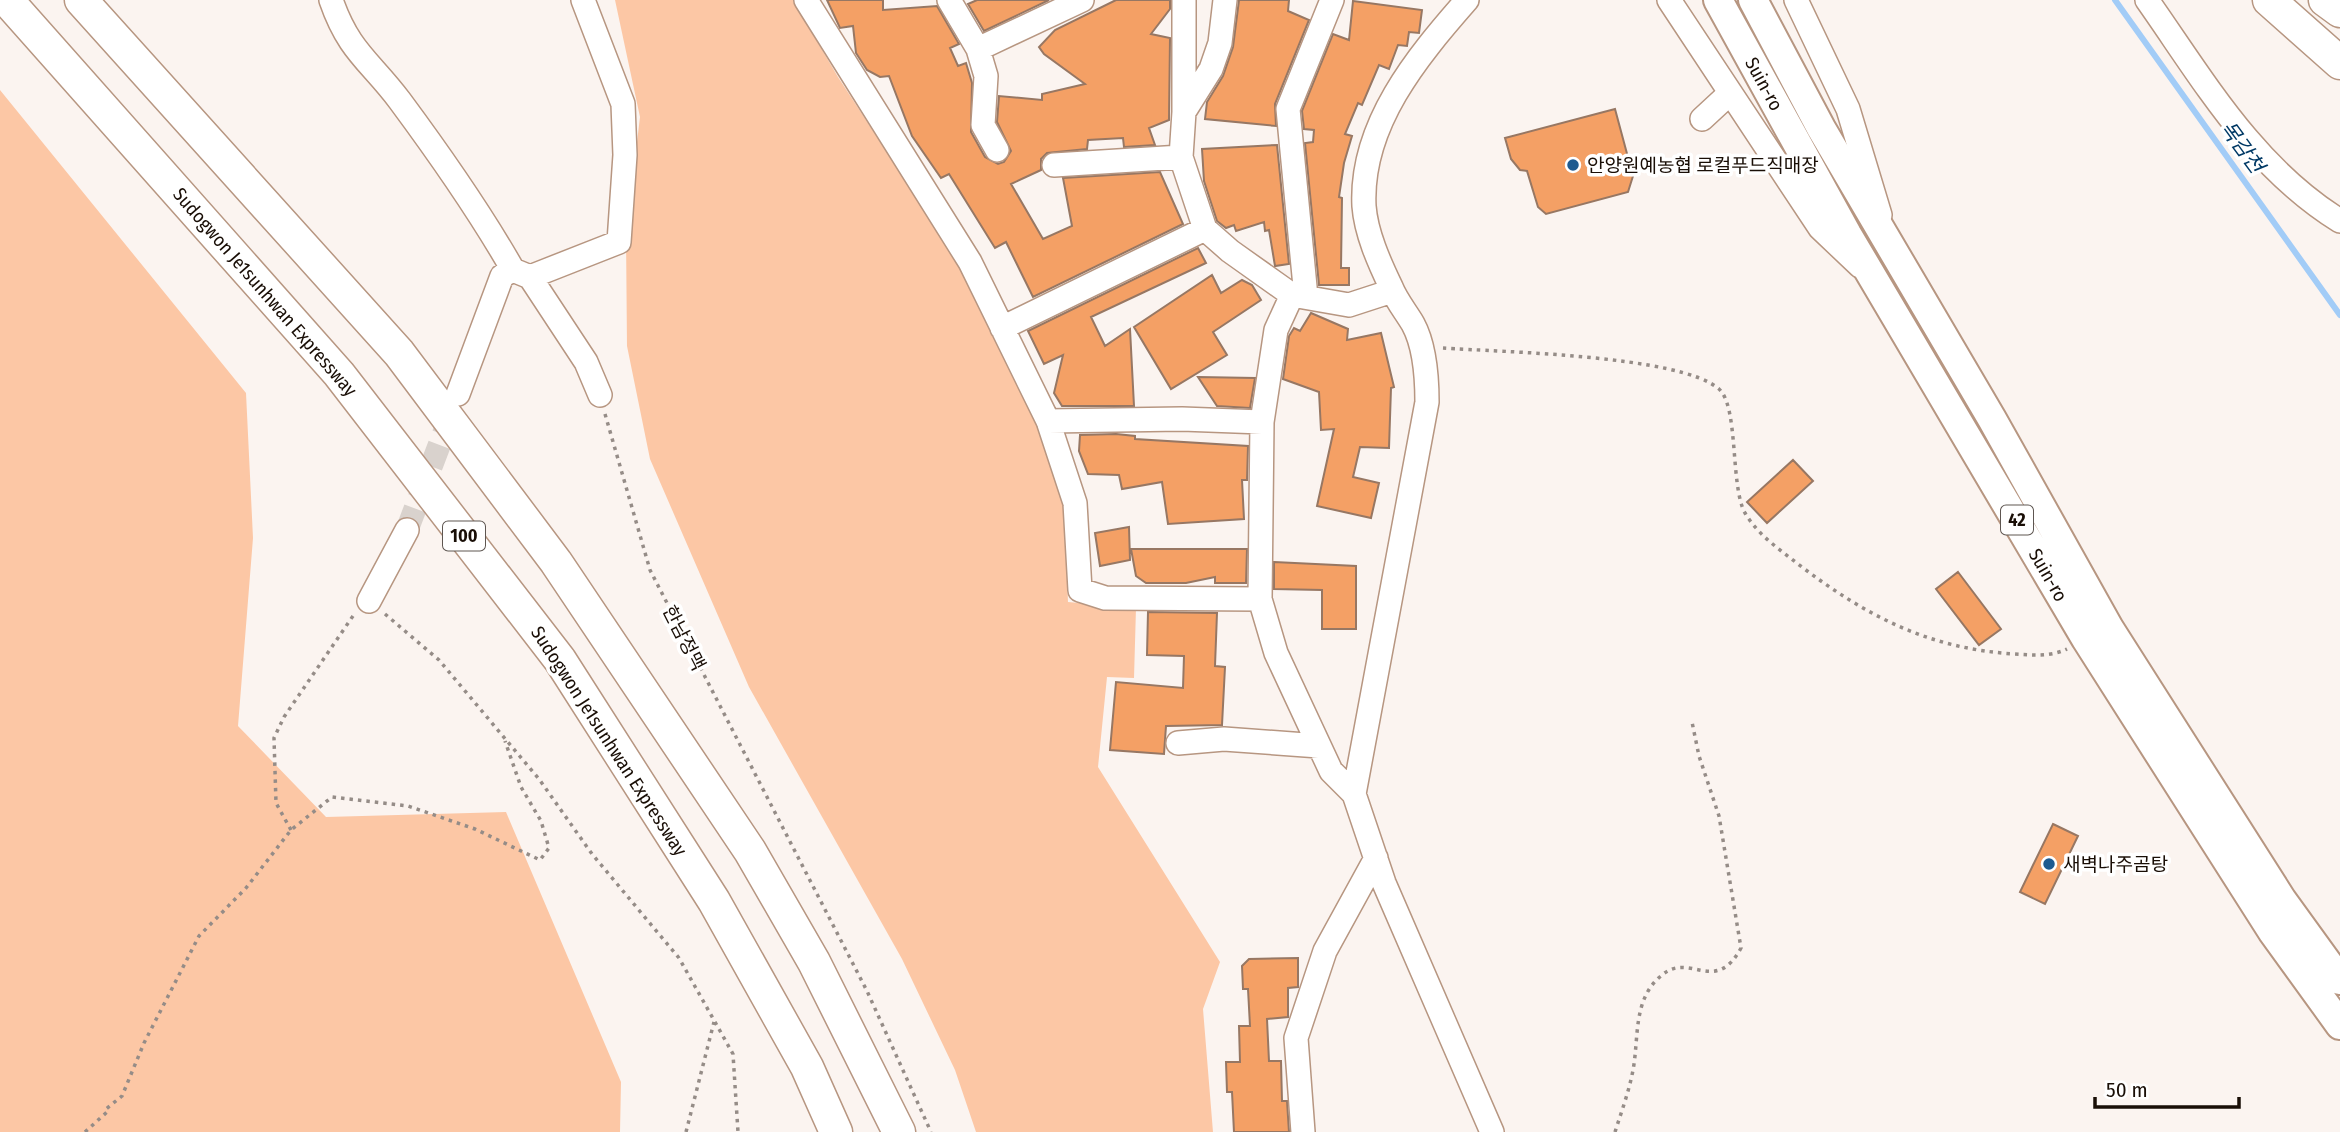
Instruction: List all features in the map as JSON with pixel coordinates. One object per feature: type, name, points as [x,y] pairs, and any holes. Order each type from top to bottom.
[{"type":"highway","name":"Sudogwon Je1sunhwan Expressway","points":[[7,0],[339,374],[560,660],[713,901],[807,1067],[836,1132]]},
{"type":"highway","points":[[81,0],[399,353],[555,562],[751,851],[814,962],[899,1132]]},
{"type":"highway","points":[[2269,0],[2340,63]]},
{"type":"highway","points":[[2325,0],[2340,11]]},
{"type":"main road","name":"Suin-ro","points":[[1718,0],[1875,280],[2086,639],[2265,920],[2340,1025]]},
{"type":"main road","name":"Suin-ro","points":[[1753,0],[1821,128],[2109,628],[2282,900],[2340,980]]},
{"type":"street","points":[[331,0],[341,28],[356,52],[394,94],[428,139],[586,362],[600,395]]},
{"type":"street","points":[[458,394],[502,276],[522,273],[620,242],[625,155],[622,104],[583,0]]},
{"type":"street","points":[[806,0],[970,261],[1048,421],[1075,503],[1080,590],[1105,598],[1261,599]]},
{"type":"street","points":[[949,0],[978,49],[986,76],[984,125],[998,150]]},
{"type":"street","points":[[978,49],[1082,0]]},
{"type":"street","points":[[1184,0],[1184,112],[1181,157],[1205,229],[1230,251],[1299,296],[1349,305],[1392,290]]},
{"type":"street","points":[[1184,112],[1211,69],[1220,43],[1225,0]]},
{"type":"street","points":[[1332,0],[1289,110],[1299,296],[1276,330],[1262,422],[1261,599],[1276,653],[1319,746],[1331,771],[1354,794],[1376,858],[1492,1132]]},
{"type":"street","points":[[1453,0],[1466,0]]},
{"type":"street","points":[[1354,794],[1427,402],[1427,376],[1415,327],[1392,290],[1374,247],[1364,207],[1366,163],[1386,110],[1419,57],[1466,0]]},
{"type":"street","points":[[1669,0],[1820,228],[1875,280]]},
{"type":"street","points":[[1796,0],[1848,109],[1887,241]]},
{"type":"street","points":[[2147,0],[2244,139],[2282,176],[2340,221]]},
{"type":"street","points":[[1702,119],[1729,94]]},
{"type":"street","points":[[1054,165],[1181,157]]},
{"type":"street","points":[[1002,328],[1205,229]]},
{"type":"street","points":[[1048,421],[1262,422]]},
{"type":"street","points":[[369,601],[407,530]]},
{"type":"street","points":[[1178,743],[1223,739],[1319,746]]},
{"type":"street","points":[[1303,1132],[1296,1038],[1325,951],[1376,858]]},
{"type":"path","points":[[1420,346],[1642,363],[1688,374],[1718,388],[1725,397],[1744,511],[1763,537],[1844,599],[1906,629],[1972,651],[2044,656],[2058,653],[2086,639]]},
{"type":"path","name":"한남정맥","points":[[600,395],[629,507],[650,570],[867,991],[931,1132]]},
{"type":"path","points":[[291,830],[276,803],[274,738],[284,717],[357,611],[369,601],[439,660],[539,779],[593,854],[679,958],[733,1054],[738,1132]]},
{"type":"path","points":[[1615,1132],[1632,1077],[1637,1051],[1638,1018],[1643,999],[1662,974],[1685,968],[1710,973],[1721,971],[1733,963],[1741,948],[1719,816],[1699,756],[1692,722]]},
{"type":"path","points":[[85,1132],[122,1096],[144,1043],[199,936],[246,888],[291,830],[332,797],[350,797],[408,806],[475,829],[541,860],[549,848],[541,821],[521,787],[503,736]]},
{"type":"path","points":[[686,1132],[714,1020]]},
{"type":"shaded area","points":[[615,0],[793,0],[838,77],[966,274],[1042,433],[1064,499],[1068,602],[1136,608],[1134,678],[1107,677],[1098,767],[1220,962],[1203,1009],[1213,1132],[976,1132],[955,1070],[902,959],[749,687],[650,459],[627,346],[626,234],[640,117]]},
{"type":"shaded area","points":[[0,90],[246,393],[253,538],[238,726],[326,817],[506,812],[621,1082],[620,1132],[0,1132]]},
{"type":"building","points":[[827,0],[883,0],[883,10],[937,6],[959,44],[950,48],[958,66],[966,63],[972,83],[971,132],[985,157],[998,164],[1004,162],[1011,151],[997,122],[999,96],[1042,100],[1042,94],[1085,84],[1044,54],[1039,47],[1055,30],[1116,0],[1170,0],[1170,9],[1151,34],[1170,38],[1169,120],[1149,128],[1155,145],[1124,147],[1123,138],[1088,140],[1087,149],[1047,153],[1041,159],[1041,170],[1011,184],[1043,239],[1072,226],[1063,178],[1160,172],[1183,224],[1033,297],[1006,242],[995,248],[949,174],[941,178],[912,136],[889,76],[880,77],[867,70],[856,53],[853,26],[840,28]]},
{"type":"building","points":[[977,0],[1049,0],[984,31],[968,4]]},
{"type":"building","points":[[1239,0],[1289,0],[1288,11],[1309,20],[1275,104],[1276,126],[1205,119],[1207,102],[1223,76],[1233,47]]},
{"type":"building","points":[[1353,1],[1422,10],[1419,33],[1409,32],[1407,46],[1398,45],[1389,69],[1379,65],[1362,105],[1358,103],[1345,134],[1352,136],[1344,163],[1339,197],[1342,198],[1341,268],[1349,268],[1349,285],[1319,285],[1305,143],[1313,142],[1314,130],[1304,129],[1302,111],[1333,34],[1349,40]]},
{"type":"building","name":"안양원예농협 로컬푸드직매장","points":[[1615,109],[1633,176],[1628,192],[1546,214],[1538,207],[1527,171],[1520,170],[1511,159],[1505,138]]},
{"type":"building","points":[[1277,145],[1289,264],[1275,266],[1269,230],[1265,231],[1264,222],[1236,231],[1234,225],[1226,228],[1217,221],[1204,181],[1202,149]]},
{"type":"building","points":[[1198,248],[1206,263],[1091,317],[1105,346],[1130,329],[1134,406],[1062,406],[1054,393],[1063,355],[1044,364],[1028,331]]},
{"type":"building","points":[[1212,275],[1221,293],[1242,280],[1252,285],[1261,300],[1213,332],[1227,355],[1171,389],[1134,327]]},
{"type":"building","points":[[1311,313],[1348,329],[1347,340],[1381,333],[1394,387],[1391,388],[1389,448],[1360,447],[1353,477],[1379,483],[1371,518],[1317,506],[1334,429],[1321,430],[1319,392],[1283,379],[1289,336],[1294,328],[1300,331]]},
{"type":"building","points":[[1198,377],[1255,378],[1250,408],[1217,406]]},
{"type":"building","points":[[1080,435],[1135,436],[1135,439],[1248,446],[1247,480],[1242,480],[1244,519],[1168,524],[1162,482],[1122,489],[1119,475],[1088,474],[1079,451]]},
{"type":"building","points":[[1793,460],[1813,481],[1767,523],[1747,502]]},
{"type":"building","points":[[1129,527],[1130,560],[1100,566],[1095,533]]},
{"type":"building","points":[[1131,549],[1247,549],[1246,583],[1215,583],[1215,577],[1186,583],[1146,583],[1136,576]]},
{"type":"building","points":[[1274,562],[1356,566],[1356,629],[1322,629],[1322,590],[1274,589]]},
{"type":"building","points":[[1958,572],[2001,629],[1979,645],[1936,589]]},
{"type":"building","points":[[1148,612],[1217,613],[1215,666],[1225,667],[1222,725],[1166,726],[1164,754],[1110,750],[1116,682],[1183,688],[1184,656],[1147,655]]},
{"type":"building","name":"새벽나주곰탕","points":[[2053,824],[2078,836],[2045,904],[2020,892]]},
{"type":"building","points":[[1298,958],[1298,987],[1288,988],[1288,1017],[1267,1019],[1269,1061],[1281,1061],[1282,1101],[1287,1101],[1289,1132],[1234,1132],[1232,1092],[1227,1092],[1226,1062],[1240,1062],[1239,1026],[1250,1026],[1248,989],[1243,989],[1242,966],[1249,959]]},
{"type":"waterway","name":"목감천","points":[[2115,0],[2340,315]]},
{"type":"tunnel","points":[[407,530],[453,409]]},
{"type":"place","name":"안양원예농협 로컬푸드직매장","points":[[1573,165]]},
{"type":"place","name":"새벽나주곰탕","points":[[2049,864]]}]
